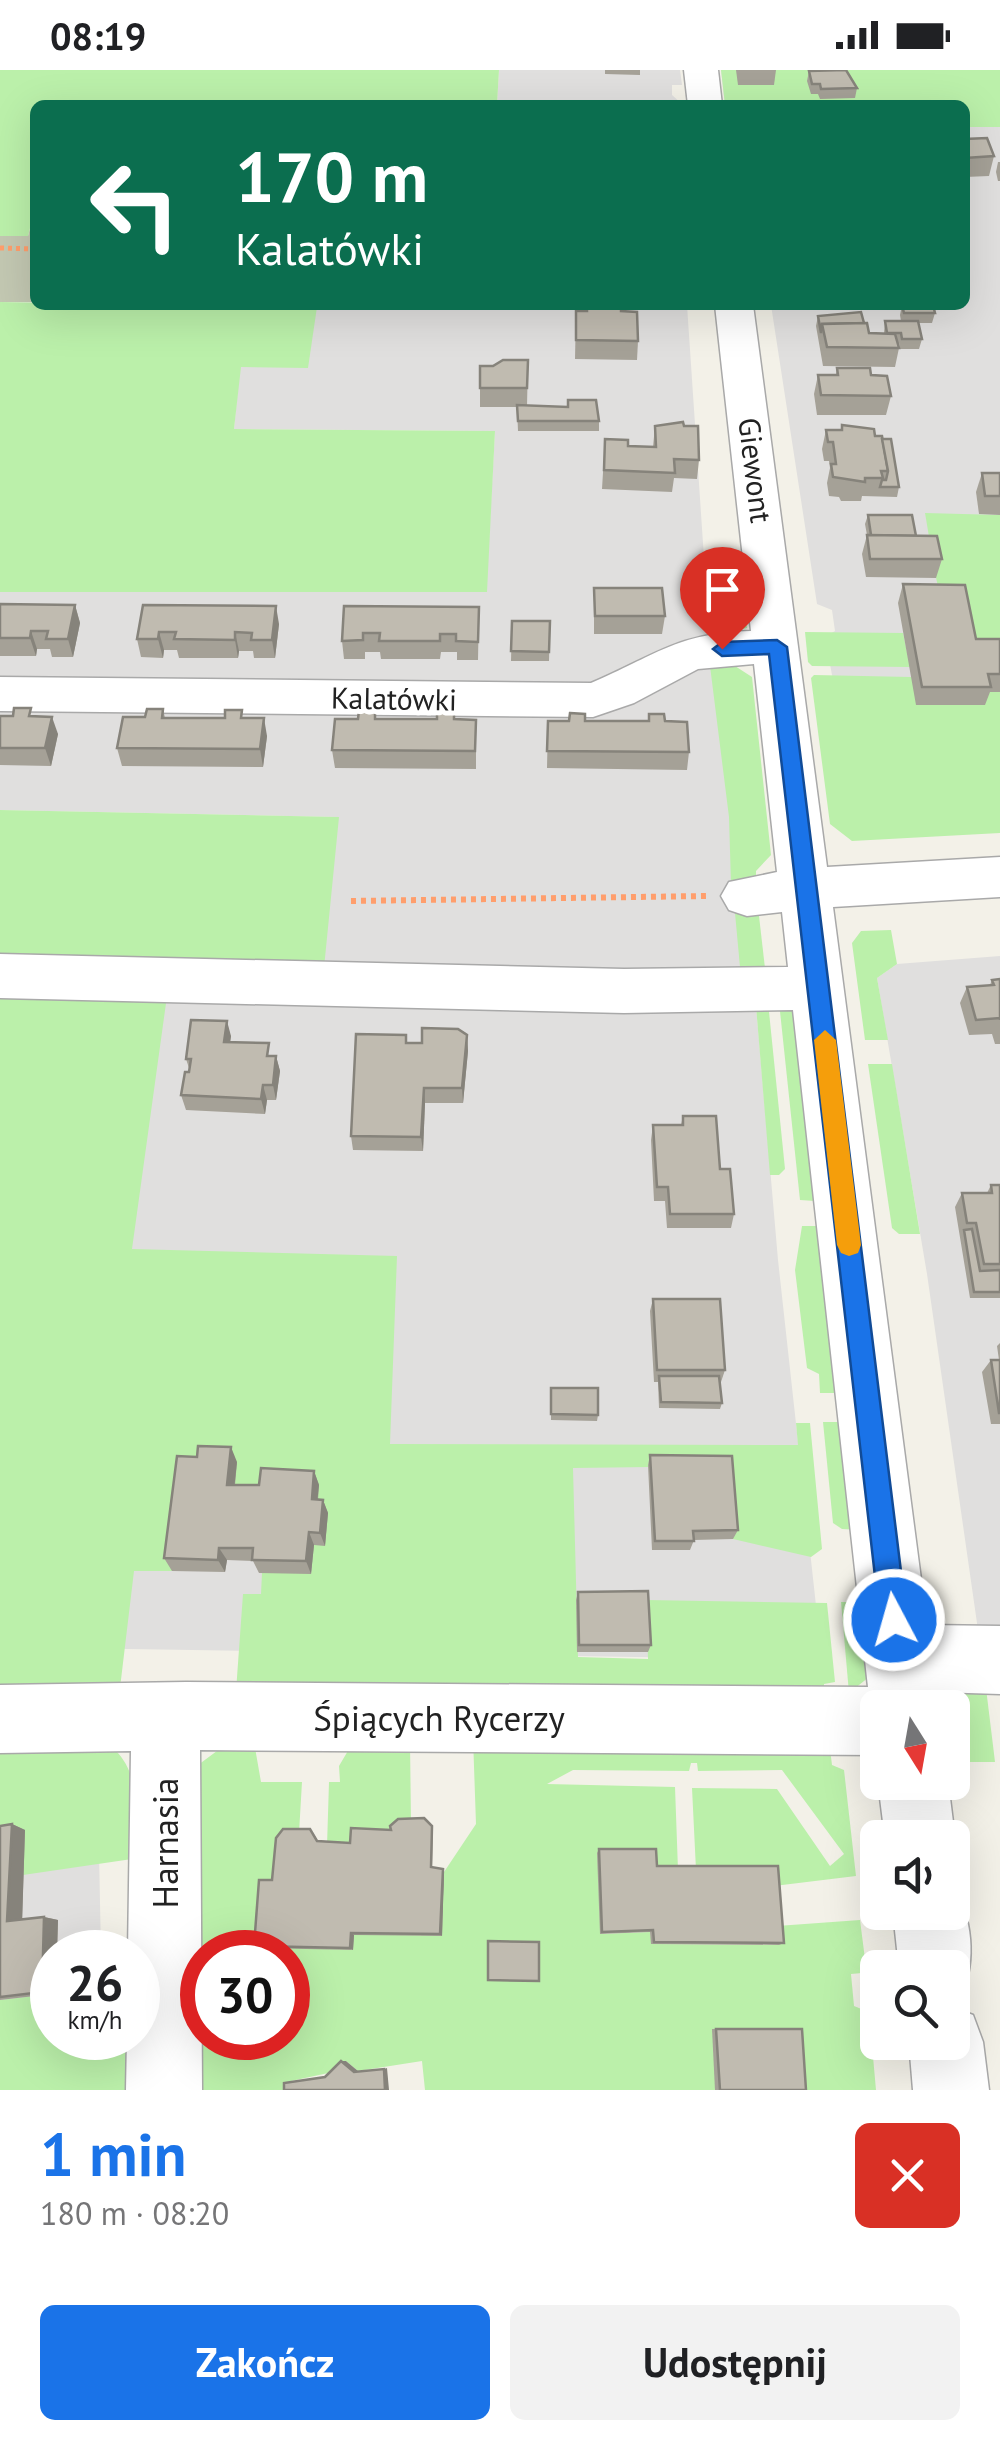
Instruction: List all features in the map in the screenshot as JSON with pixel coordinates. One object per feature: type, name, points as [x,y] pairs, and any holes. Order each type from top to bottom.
[{"type":"street","points":[[701,70],[704,100]]},
{"type":"street","name":"Giewont","points":[[735,310],[901,1683]]},
{"type":"street","name":"Kalatówki","points":[[0,694],[593,700],[626,690],[675,660],[699,652],[777,647]]},
{"type":"street","points":[[747,896],[807,888],[1000,877]]},
{"type":"street","points":[[0,976],[624,991],[819,988]]},
{"type":"street","points":[[901,1683],[1000,1660]]},
{"type":"street","name":"Śpiących Rycerzy","points":[[0,1719],[166,1716],[860,1721]]},
{"type":"street","name":"Harnasia","points":[[164,2090],[166,1716]]},
{"type":"street","points":[[948,2060],[951,2090]]},
{"type":"path","points":[[0,248],[30,248]]},
{"type":"path","points":[[350,901],[747,896]]},
{"type":"shaded area","points":[[499,70],[680,70],[682,85],[672,85],[672,95],[678,100],[497,100]]},
{"type":"shaded area","points":[[721,70],[1000,70],[1000,809],[856,805],[825,637],[835,631],[832,610],[817,604],[772,310],[970,310],[970,100],[724,100]]},
{"type":"shaded area","points":[[30,228],[30,302],[0,302],[0,236],[28,236]]},
{"type":"shaded area","points":[[314,310],[687,310],[704,558],[756,1006],[778,1260],[822,1660],[0,1647],[167,995],[338,817],[0,810],[0,592],[486,592],[495,431],[234,429],[240,366]]},
{"type":"shaded area","points":[[1000,956],[1000,1630],[978,1630],[927,1274],[877,978],[897,964]]},
{"type":"shaded area","points":[[0,1782],[99,1853],[101,1930],[30,1930],[30,2060],[0,2090]]},
{"type":"green space","points":[[0,70],[499,70],[497,100],[30,100],[30,228],[28,236],[0,236]]},
{"type":"green space","points":[[721,70],[1000,70],[1000,127],[970,127],[970,100],[724,100]]},
{"type":"green space","points":[[0,302],[30,302],[30,310],[317,310],[308,368],[241,367],[234,429],[495,431],[487,592],[0,592]]},
{"type":"green space","points":[[925,513],[1000,515],[1000,680],[979,662],[952,625],[938,585]]},
{"type":"green space","points":[[707,591],[742,595],[747,628],[713,635]]},
{"type":"green space","points":[[805,632],[903,633],[910,667],[812,666],[808,662]]},
{"type":"green space","points":[[710,666],[735,666],[752,677],[771,855],[756,871],[756,882],[731,884],[729,817]]},
{"type":"green space","points":[[911,677],[1000,692],[1000,833],[852,841],[830,824],[811,678]]},
{"type":"green space","points":[[0,810],[339,817],[321,998],[167,996],[132,1249],[397,1256],[390,1444],[798,1445],[796,1423],[810,1423],[822,1549],[811,1557],[733,1539],[728,1466],[573,1468],[578,1657],[648,1659],[646,1600],[827,1603],[835,1682],[824,1684],[824,1698],[236,1691],[243,1594],[261,1594],[262,1573],[311,1573],[318,1485],[172,1571],[134,1571],[120,1688],[0,1689]]},
{"type":"green space","points":[[735,913],[759,916],[766,977],[741,978]]},
{"type":"green space","points":[[891,930],[897,964],[877,978],[888,1040],[865,1040],[852,943],[861,931]]},
{"type":"green space","points":[[768,1002],[785,1169],[779,1175],[770,1175],[756,1006]]},
{"type":"green space","points":[[779,1002],[794,1002],[815,1201],[800,1200]]},
{"type":"green space","points":[[868,1064],[892,1064],[920,1234],[899,1234],[892,1228]]},
{"type":"green space","points":[[802,1226],[819,1226],[843,1386],[835,1393],[820,1393],[819,1374],[807,1368],[795,1270]]},
{"type":"green space","points":[[823,1422],[839,1422],[849,1432],[859,1530],[842,1529],[833,1523]]},
{"type":"green space","points":[[841,1602],[860,1602],[869,1677],[849,1693]]},
{"type":"green space","points":[[985,1680],[995,1762],[970,1762],[970,1690],[962,1690],[961,1683]]},
{"type":"green space","points":[[0,1735],[115,1750],[134,1787],[132,1859],[23,1875],[0,1834]]},
{"type":"green space","points":[[473,1737],[830,1749],[832,1765],[844,1770],[856,1876],[774,1886],[696,1870],[692,1788],[777,1789],[830,1866],[844,1854],[782,1770],[698,1771],[697,1763],[691,1763],[689,1771],[573,1770],[547,1784],[675,1787],[678,1870],[601,1934],[650,1932],[652,1944],[778,1945],[777,1926],[860,1920],[864,1950],[860,1950],[860,1973],[851,1974],[854,2006],[860,2008],[860,2060],[873,2060],[876,2090],[425,2090],[422,2061],[358,2071],[346,2061],[333,2072],[291,2081],[291,2090],[177,2090],[180,2033],[180,2060],[310,2060],[310,1930],[185,1930],[194,1768],[225,1745],[254,1742],[261,1782],[302,1782],[299,1833],[354,1935],[444,1872],[476,1824]]},
{"type":"green space","points":[[410,1742],[411,1823],[353,1847],[327,1846],[329,1782],[340,1782],[339,1766],[352,1744]]},
{"type":"green space","points":[[30,1997],[30,2060],[138,2060],[137,2090],[0,2090],[0,2000]]},
{"type":"building","points":[[846,70],[857,88],[821,89],[820,84],[812,84],[809,71]]},
{"type":"building","points":[[987,138],[994,156],[970,158],[970,139]]},
{"type":"building","points":[[903,310],[935,313],[904,313]]},
{"type":"building","points":[[576,311],[637,312],[638,341],[576,340]]},
{"type":"building","points":[[861,312],[864,323],[822,324],[821,333],[818,316]]},
{"type":"building","points":[[885,321],[918,321],[922,339],[902,339],[901,333],[887,333]]},
{"type":"building","points":[[867,323],[869,333],[895,334],[899,348],[827,347],[822,324]]},
{"type":"building","points":[[503,360],[528,360],[527,388],[480,388],[480,366],[493,366]]},
{"type":"building","points":[[837,368],[870,368],[871,375],[887,376],[891,396],[821,395],[818,375],[838,375]]},
{"type":"building","points":[[568,400],[596,400],[599,421],[518,421],[517,405],[568,407]]},
{"type":"building","points":[[683,422],[684,426],[698,426],[699,460],[674,459],[675,473],[604,470],[605,439],[628,440],[628,446],[656,447],[655,426]]},
{"type":"building","points":[[842,425],[874,429],[875,436],[882,436],[888,471],[881,471],[883,478],[865,478],[865,482],[833,477],[833,442],[828,442],[826,430],[842,430]]},
{"type":"building","points":[[882,439],[891,439],[899,487],[880,487],[888,471]]},
{"type":"building","points":[[982,473],[1000,473],[1000,496],[985,496]]},
{"type":"building","points":[[868,515],[912,515],[916,536],[871,535]]},
{"type":"building","points":[[867,535],[937,536],[942,559],[870,559]]},
{"type":"building","points":[[903,584],[965,585],[976,639],[1000,639],[1000,674],[988,674],[991,687],[922,687]]},
{"type":"building","points":[[594,588],[662,588],[665,616],[595,616]]},
{"type":"building","points":[[0,604],[75,605],[68,639],[46,639],[48,631],[31,631],[30,638],[0,638]]},
{"type":"building","points":[[143,605],[276,606],[272,640],[251,640],[252,633],[235,632],[235,640],[174,639],[176,632],[159,632],[158,639],[137,639]]},
{"type":"building","points":[[344,606],[479,607],[478,642],[456,641],[456,634],[440,634],[440,641],[379,641],[380,633],[363,633],[363,640],[342,641]]},
{"type":"building","points":[[512,621],[550,621],[549,652],[511,651]]},
{"type":"building","points":[[14,708],[31,708],[29,716],[52,717],[45,748],[0,748],[0,716],[13,716]]},
{"type":"building","points":[[147,709],[163,709],[162,718],[225,718],[225,710],[242,710],[241,718],[264,718],[260,749],[117,748],[123,717],[145,717]]},
{"type":"building","points":[[359,710],[375,711],[375,719],[437,719],[437,711],[454,712],[454,719],[476,720],[475,751],[332,750],[335,719],[358,719]]},
{"type":"building","points":[[570,713],[585,714],[585,721],[649,721],[649,714],[664,714],[665,721],[687,722],[689,752],[547,751],[548,721],[569,721]]},
{"type":"building","points":[[1000,979],[1000,1018],[976,1020],[967,987],[994,985],[992,980]]},
{"type":"building","points":[[191,1020],[227,1021],[224,1042],[269,1043],[267,1056],[276,1056],[273,1085],[263,1085],[261,1099],[181,1095],[191,1059],[186,1059]]},
{"type":"building","points":[[422,1028],[458,1029],[467,1035],[462,1088],[424,1088],[421,1137],[351,1136],[356,1034],[406,1035],[406,1043],[422,1043]]},
{"type":"building","points":[[683,1116],[716,1116],[720,1169],[730,1169],[734,1214],[670,1214],[668,1187],[657,1187],[653,1125],[683,1125]]},
{"type":"building","points":[[991,1185],[1000,1185],[1000,1264],[984,1264],[976,1223],[967,1223],[962,1193],[992,1193]]},
{"type":"building","points":[[972,1229],[980,1271],[1000,1270],[1000,1292],[974,1292],[964,1230]]},
{"type":"building","points":[[653,1299],[720,1299],[725,1370],[657,1370]]},
{"type":"building","points":[[991,1360],[1000,1360],[1000,1413],[999,1413]]},
{"type":"building","points":[[659,1376],[719,1376],[722,1403],[661,1402]]},
{"type":"building","points":[[551,1388],[598,1388],[598,1415],[551,1414]]},
{"type":"building","points":[[198,1446],[231,1447],[227,1485],[259,1485],[261,1468],[314,1471],[312,1499],[323,1500],[320,1533],[309,1532],[306,1561],[252,1560],[253,1548],[219,1548],[218,1560],[164,1558],[177,1456],[197,1457]]},
{"type":"building","points":[[650,1455],[732,1456],[738,1530],[693,1531],[694,1541],[655,1541]]},
{"type":"building","points":[[648,1591],[651,1645],[579,1645],[578,1592]]},
{"type":"building","points":[[424,1818],[432,1826],[431,1867],[443,1869],[440,1934],[351,1933],[350,1948],[310,1947],[310,1930],[255,1930],[259,1880],[272,1880],[276,1838],[283,1829],[310,1829],[317,1841],[350,1843],[351,1828],[391,1830],[398,1819]]},
{"type":"building","points":[[12,1824],[7,1921],[44,1917],[44,1930],[30,1930],[30,1993],[0,1997],[0,1826]]},
{"type":"building","points":[[599,1849],[656,1849],[657,1866],[778,1866],[784,1943],[654,1942],[653,1930],[602,1932]]},
{"type":"building","points":[[488,1941],[539,1942],[539,1981],[488,1980]]},
{"type":"building","points":[[716,2029],[802,2029],[806,2090],[720,2090]]},
{"type":"building","points":[[341,2061],[354,2072],[384,2069],[385,2090],[284,2090],[284,2083],[325,2077]]},
{"type":"slow traffic","points":[[825,1040],[849,1245]]},
{"type":"route","points":[[722,649],[777,647],[894,1620]]}]
